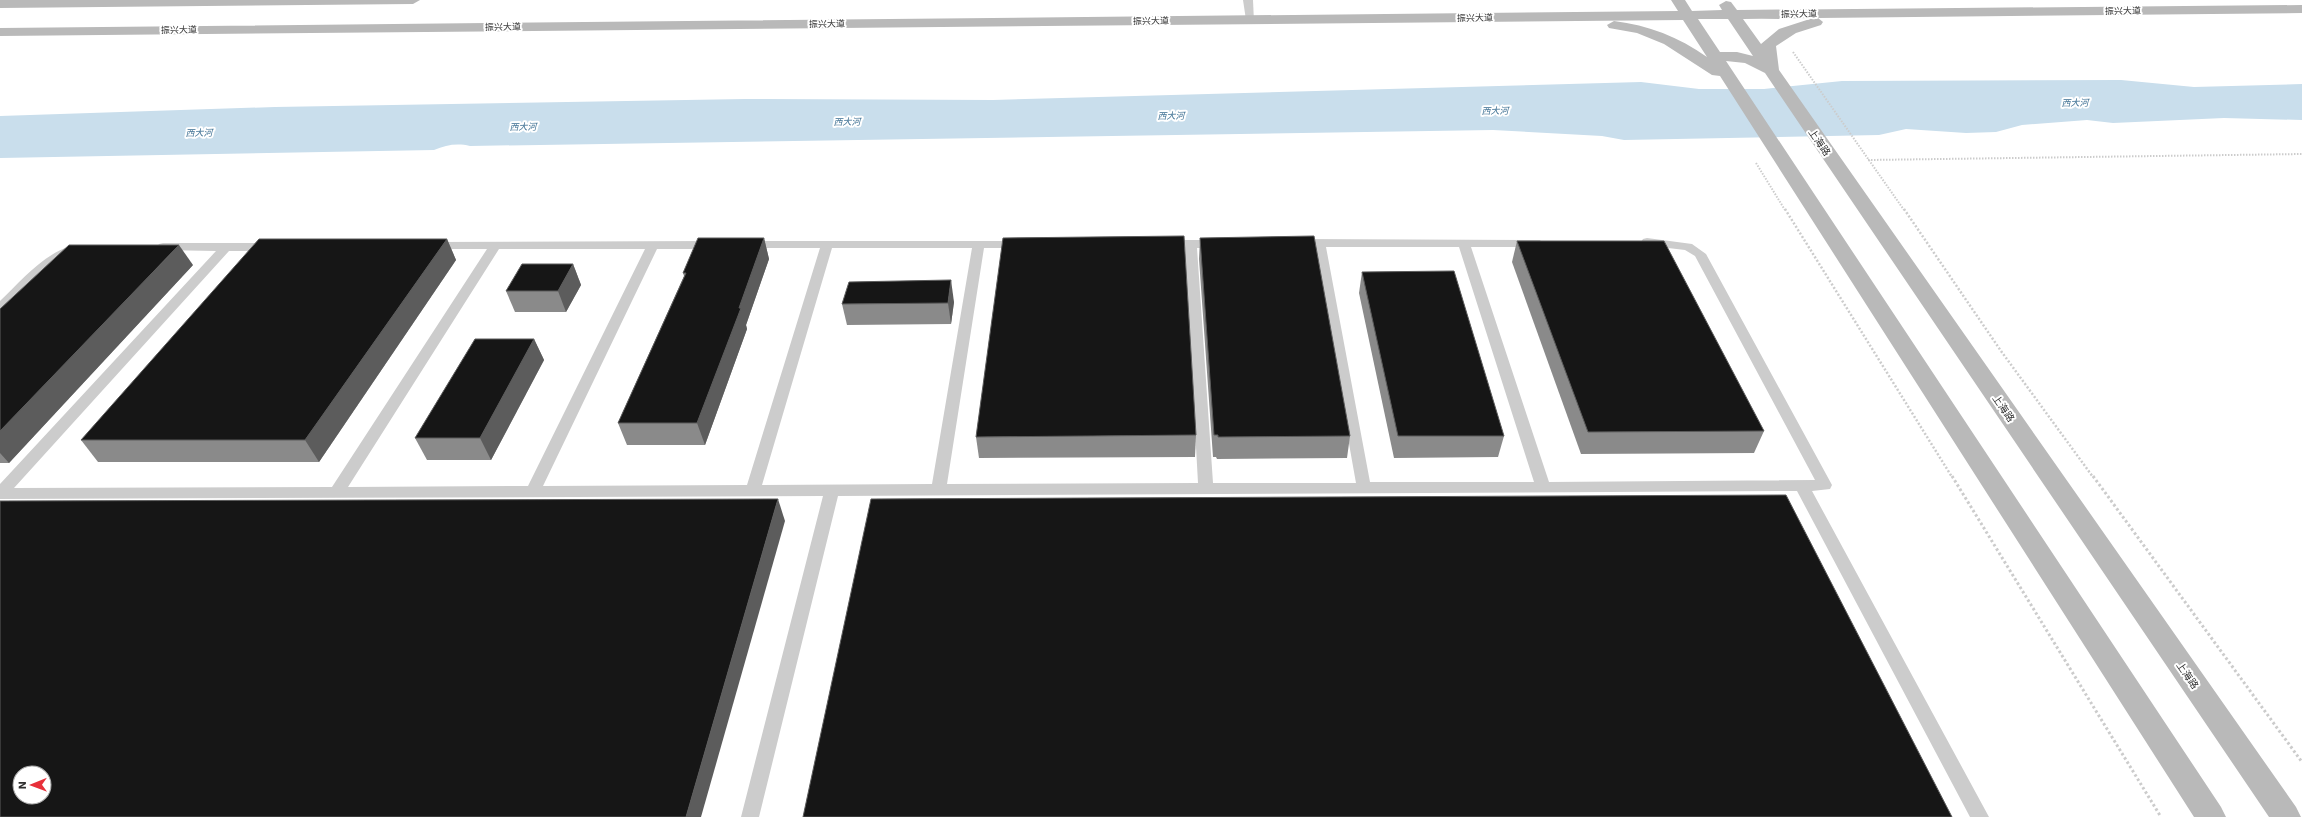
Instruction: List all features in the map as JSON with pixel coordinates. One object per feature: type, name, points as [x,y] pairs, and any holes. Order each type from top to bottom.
[{"type":"main road","points":[[0,4],[413,0]]},
{"type":"main road","points":[[1800,0],[1818,14]]},
{"type":"main road","points":[[1575,16],[1589,13],[1592,9],[1591,3]]},
{"type":"main road","points":[[1683,8],[2212,817]]},
{"type":"main road","name":"振兴大道","points":[[0,32],[1575,16],[1683,8],[1727,8],[1818,14],[2302,9]]},
{"type":"main road","name":"上海路","points":[[1727,8],[2286,817]]},
{"type":"main road","points":[[1771,70],[1768,45],[1780,34],[1795,27],[1848,14]]},
{"type":"main road","points":[[1501,17],[1618,25],[1642,31],[1667,40],[1687,50],[1731,82]]},
{"type":"main road","points":[[1715,57],[1729,55],[1748,58],[1771,70]]},
{"type":"lane","points":[[1248,0],[1251,20]]},
{"type":"lane","points":[[0,494],[1825,485],[1700,254],[1688,247],[1667,243],[1634,242]]},
{"type":"lane","points":[[1319,243],[1364,488]]},
{"type":"lane","points":[[1464,243],[1543,486]]},
{"type":"lane","points":[[1287,244],[1549,243]]},
{"type":"lane","points":[[939,489],[979,244]]},
{"type":"lane","points":[[416,246],[1034,244]]},
{"type":"lane","points":[[1152,244],[1231,244]]},
{"type":"lane","points":[[1191,244],[1206,488]]},
{"type":"lane","points":[[753,490],[827,245]]},
{"type":"lane","points":[[337,492],[495,246]]},
{"type":"lane","points":[[533,491],[653,246]]},
{"type":"lane","points":[[0,308],[51,260],[60,254],[88,247]]},
{"type":"lane","points":[[149,247],[281,247]]},
{"type":"lane","points":[[0,494],[226,247]]},
{"type":"lane","points":[[1802,486],[1980,817]]},
{"type":"lane","points":[[750,817],[832,490]]},
{"type":"path","points":[[1789,47],[1954,280],[2001,351],[2302,762]]},
{"type":"path","points":[[1868,160],[2302,154]]},
{"type":"path","points":[[1753,159],[1990,537],[2161,817]]},
{"type":"water","name":"西大河","points":[[2121,80],[2194,87],[2302,84],[2302,120],[2224,118],[2113,123],[2087,120],[2022,125],[1996,132],[1966,133],[1906,129],[1879,135],[1624,140],[1602,136],[1493,130],[470,146],[456,145],[434,150],[0,158],[0,116],[275,107],[745,99],[993,100],[1641,82],[1699,89],[1764,89],[1842,81]]},
{"type":"building","points":[[1184,236],[1196,435],[976,437],[1003,238]]},
{"type":"building","points":[[1314,236],[1350,436],[1218,437],[1218,435],[1214,435],[1200,238]]},
{"type":"building","points":[[698,238],[764,238],[739,308],[741,308],[697,423],[618,423],[686,273],[683,273]]},
{"type":"building","points":[[259,239],[447,239],[305,440],[81,440]]},
{"type":"building","points":[[1517,241],[1664,241],[1764,431],[1588,432]]},
{"type":"building","points":[[69,245],[179,245],[0,431],[0,309]]},
{"type":"building","points":[[522,264],[573,264],[558,291],[506,291]]},
{"type":"building","points":[[1454,271],[1504,436],[1398,436],[1362,272]]},
{"type":"building","points":[[951,280],[948,303],[842,304],[849,282]]},
{"type":"building","points":[[475,339],[534,339],[480,438],[415,438]]},
{"type":"building","points":[[1786,495],[1952,817],[803,817],[871,499]]},
{"type":"building","points":[[778,499],[686,817],[0,817],[0,501]]}]
